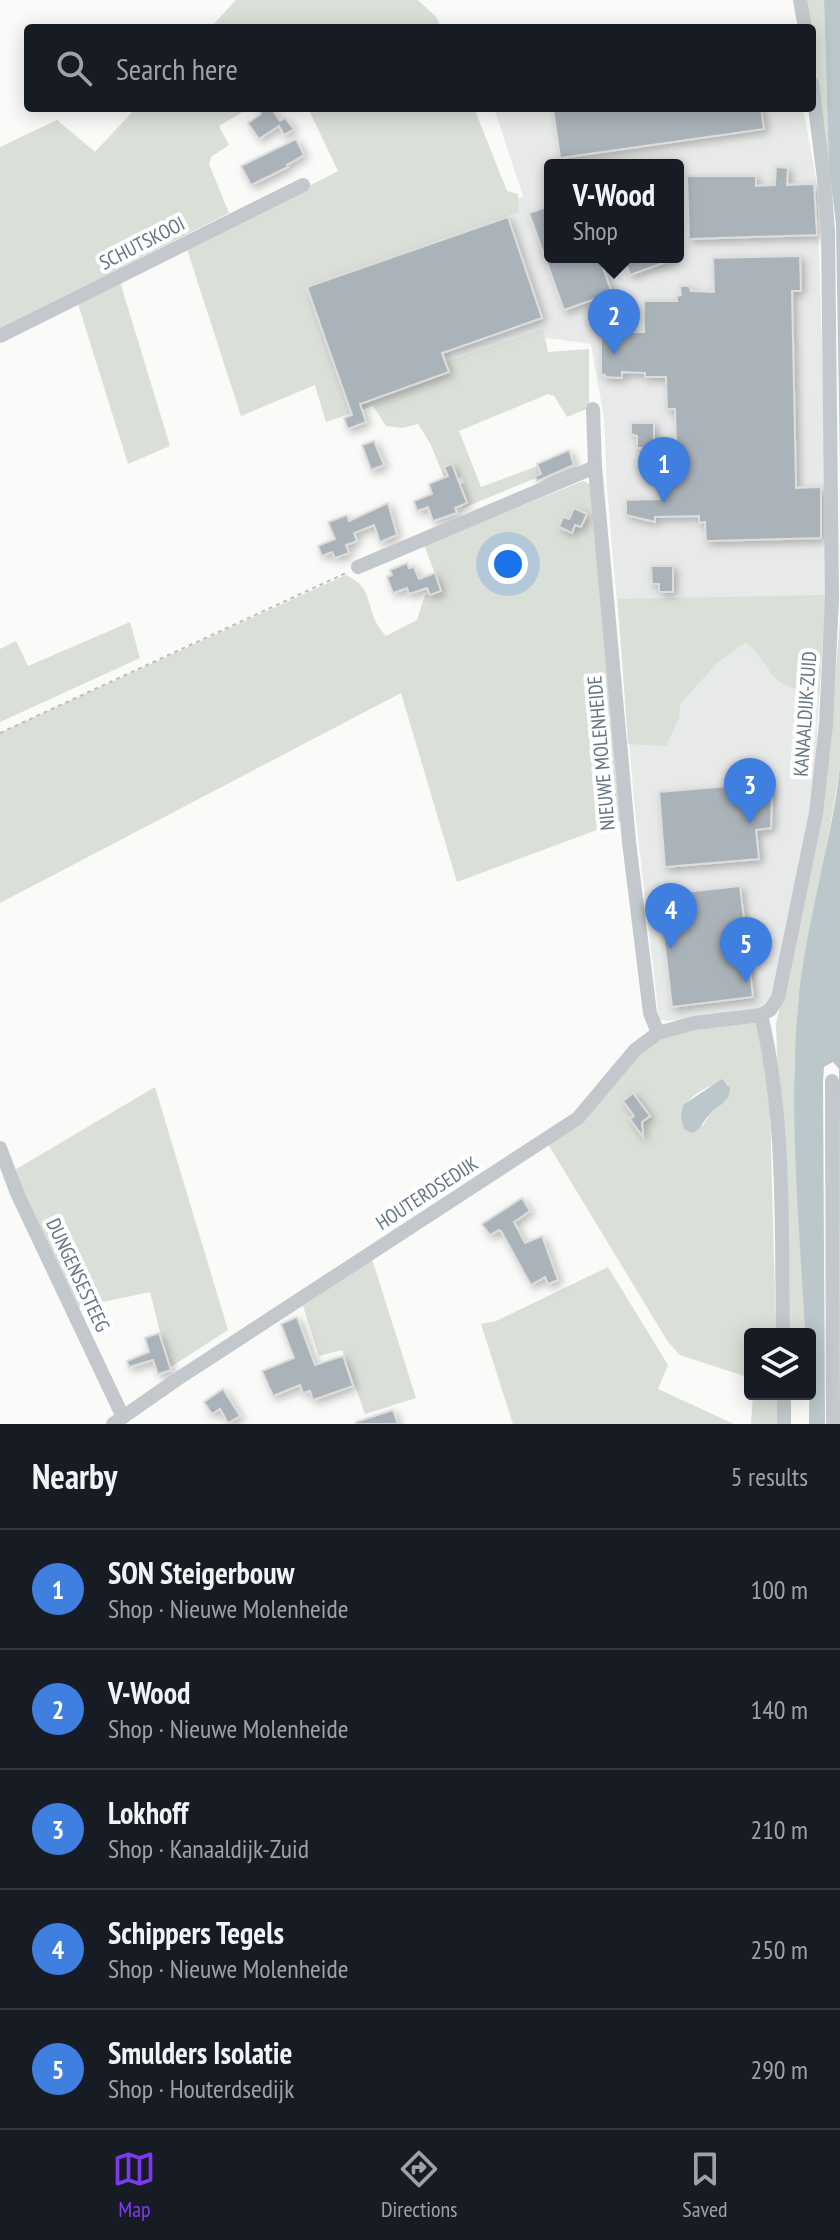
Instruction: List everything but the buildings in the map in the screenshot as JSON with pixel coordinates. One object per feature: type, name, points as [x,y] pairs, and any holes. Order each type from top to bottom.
[{"type":"street","points":[[800,0],[804,24]]},
{"type":"street","name":"KANAALDIJK-ZUID","points":[[761,1015],[770,1010],[778,998],[816,813],[826,724],[832,598],[828,258],[824,179],[816,112]]},
{"type":"street","name":"SCHUTSKOOI","points":[[0,336],[303,185]]},
{"type":"street","name":"NIEUWE MOLENHEIDE","points":[[593,409],[595,467],[629,842],[650,1013],[658,1033]]},
{"type":"street","points":[[358,567],[595,467]]},
{"type":"street","points":[[761,1015],[769,1048],[778,1135],[783,1328]]},
{"type":"street","name":"HOUTERDSEDIJK","points":[[118,1420],[578,1118],[635,1050],[658,1033],[694,1023],[761,1015]]},
{"type":"street","points":[[832,1081],[833,1424]]},
{"type":"street","name":"DUNGENSESTEEG","points":[[0,1148],[118,1420]]},
{"type":"street","points":[[784,1400],[784,1424]]},
{"type":"path","points":[[0,733],[358,567]]},
{"type":"shaded area","points":[[236,0],[418,0],[439,24],[214,24]]},
{"type":"shaded area","points":[[806,0],[824,0],[829,168],[816,73],[816,24],[809,24]]},
{"type":"shaded area","points":[[824,0],[840,0],[840,464],[836,224],[829,168]]},
{"type":"shaded area","points":[[132,112],[242,112],[219,126],[229,145],[211,157],[209,164],[229,213],[0,329],[0,147],[57,120],[95,152]]},
{"type":"shaded area","points":[[310,112],[476,112],[507,191],[518,194],[519,212],[305,287],[348,405],[414,373],[543,329],[548,352],[589,349],[589,408],[567,417],[554,396],[548,394],[459,431],[481,487],[548,462],[553,471],[463,508],[456,486],[464,483],[462,477],[446,482],[430,443],[418,424],[402,428],[386,426],[373,406],[326,422],[315,385],[241,416],[187,249],[338,171]]},
{"type":"shaded area","points":[[495,112],[804,112],[817,184],[828,542],[814,790],[772,999],[760,1010],[667,1021],[659,1019],[635,810],[607,488],[604,418],[591,344],[548,338],[336,410],[298,281],[523,196]]},
{"type":"shaded area","points":[[120,282],[170,446],[128,464],[78,304]]},
{"type":"shaded area","points":[[583,481],[593,485],[621,821],[457,882],[401,693],[0,903],[0,733],[346,575],[362,587],[374,618],[386,636],[417,620],[425,595],[441,589],[424,545]]},
{"type":"shaded area","points":[[826,595],[819,694],[794,689],[780,682],[745,643],[718,662],[680,704],[679,718],[666,746],[628,744],[618,599]]},
{"type":"shaded area","points":[[840,620],[840,767],[798,1004],[794,1067],[805,1328],[787,1328],[776,1024],[797,930],[831,726]]},
{"type":"shaded area","points":[[130,622],[140,658],[0,722],[0,649],[16,641],[28,666]]},
{"type":"shaded area","points":[[840,767],[840,1424],[839,1069],[833,1062],[824,1067],[823,1081],[825,1424],[809,1424],[809,1400],[816,1400],[816,1328],[805,1328],[795,1128],[795,1046],[801,976]]},
{"type":"shaded area","points":[[755,1022],[762,1039],[770,1109],[776,1328],[744,1328],[744,1376],[680,1355],[668,1342],[548,1144],[613,1076],[642,1051],[679,1031]],"holes":[[[724,1082],[728,1084],[722,1104],[710,1114],[703,1126],[681,1117],[687,1104],[697,1094]]]},
{"type":"shaded area","points":[[722,1079],[730,1088],[726,1101],[696,1131],[692,1133],[684,1129],[681,1117],[683,1105]]},
{"type":"shaded area","points":[[155,1087],[228,1330],[169,1368],[150,1292],[75,1308],[13,1171]]},
{"type":"shaded area","points":[[372,1259],[416,1398],[365,1414],[342,1350],[319,1356],[303,1306]]},
{"type":"shaded area","points":[[608,1267],[668,1365],[658,1389],[734,1424],[513,1424],[481,1324],[496,1321]]},
{"type":"shaded area","points":[[753,1400],[777,1400],[778,1424],[751,1424]]},
{"type":"place","name":"V-Wood","points":[[614,355]]},
{"type":"place","name":"SON Steigerbouw","points":[[664,503]]},
{"type":"place","name":"Lokhoff","points":[[750,824]]},
{"type":"place","name":"Schippers Tegels","points":[[671,949]]},
{"type":"place","name":"Smulders Isolatie","points":[[746,983]]}]
